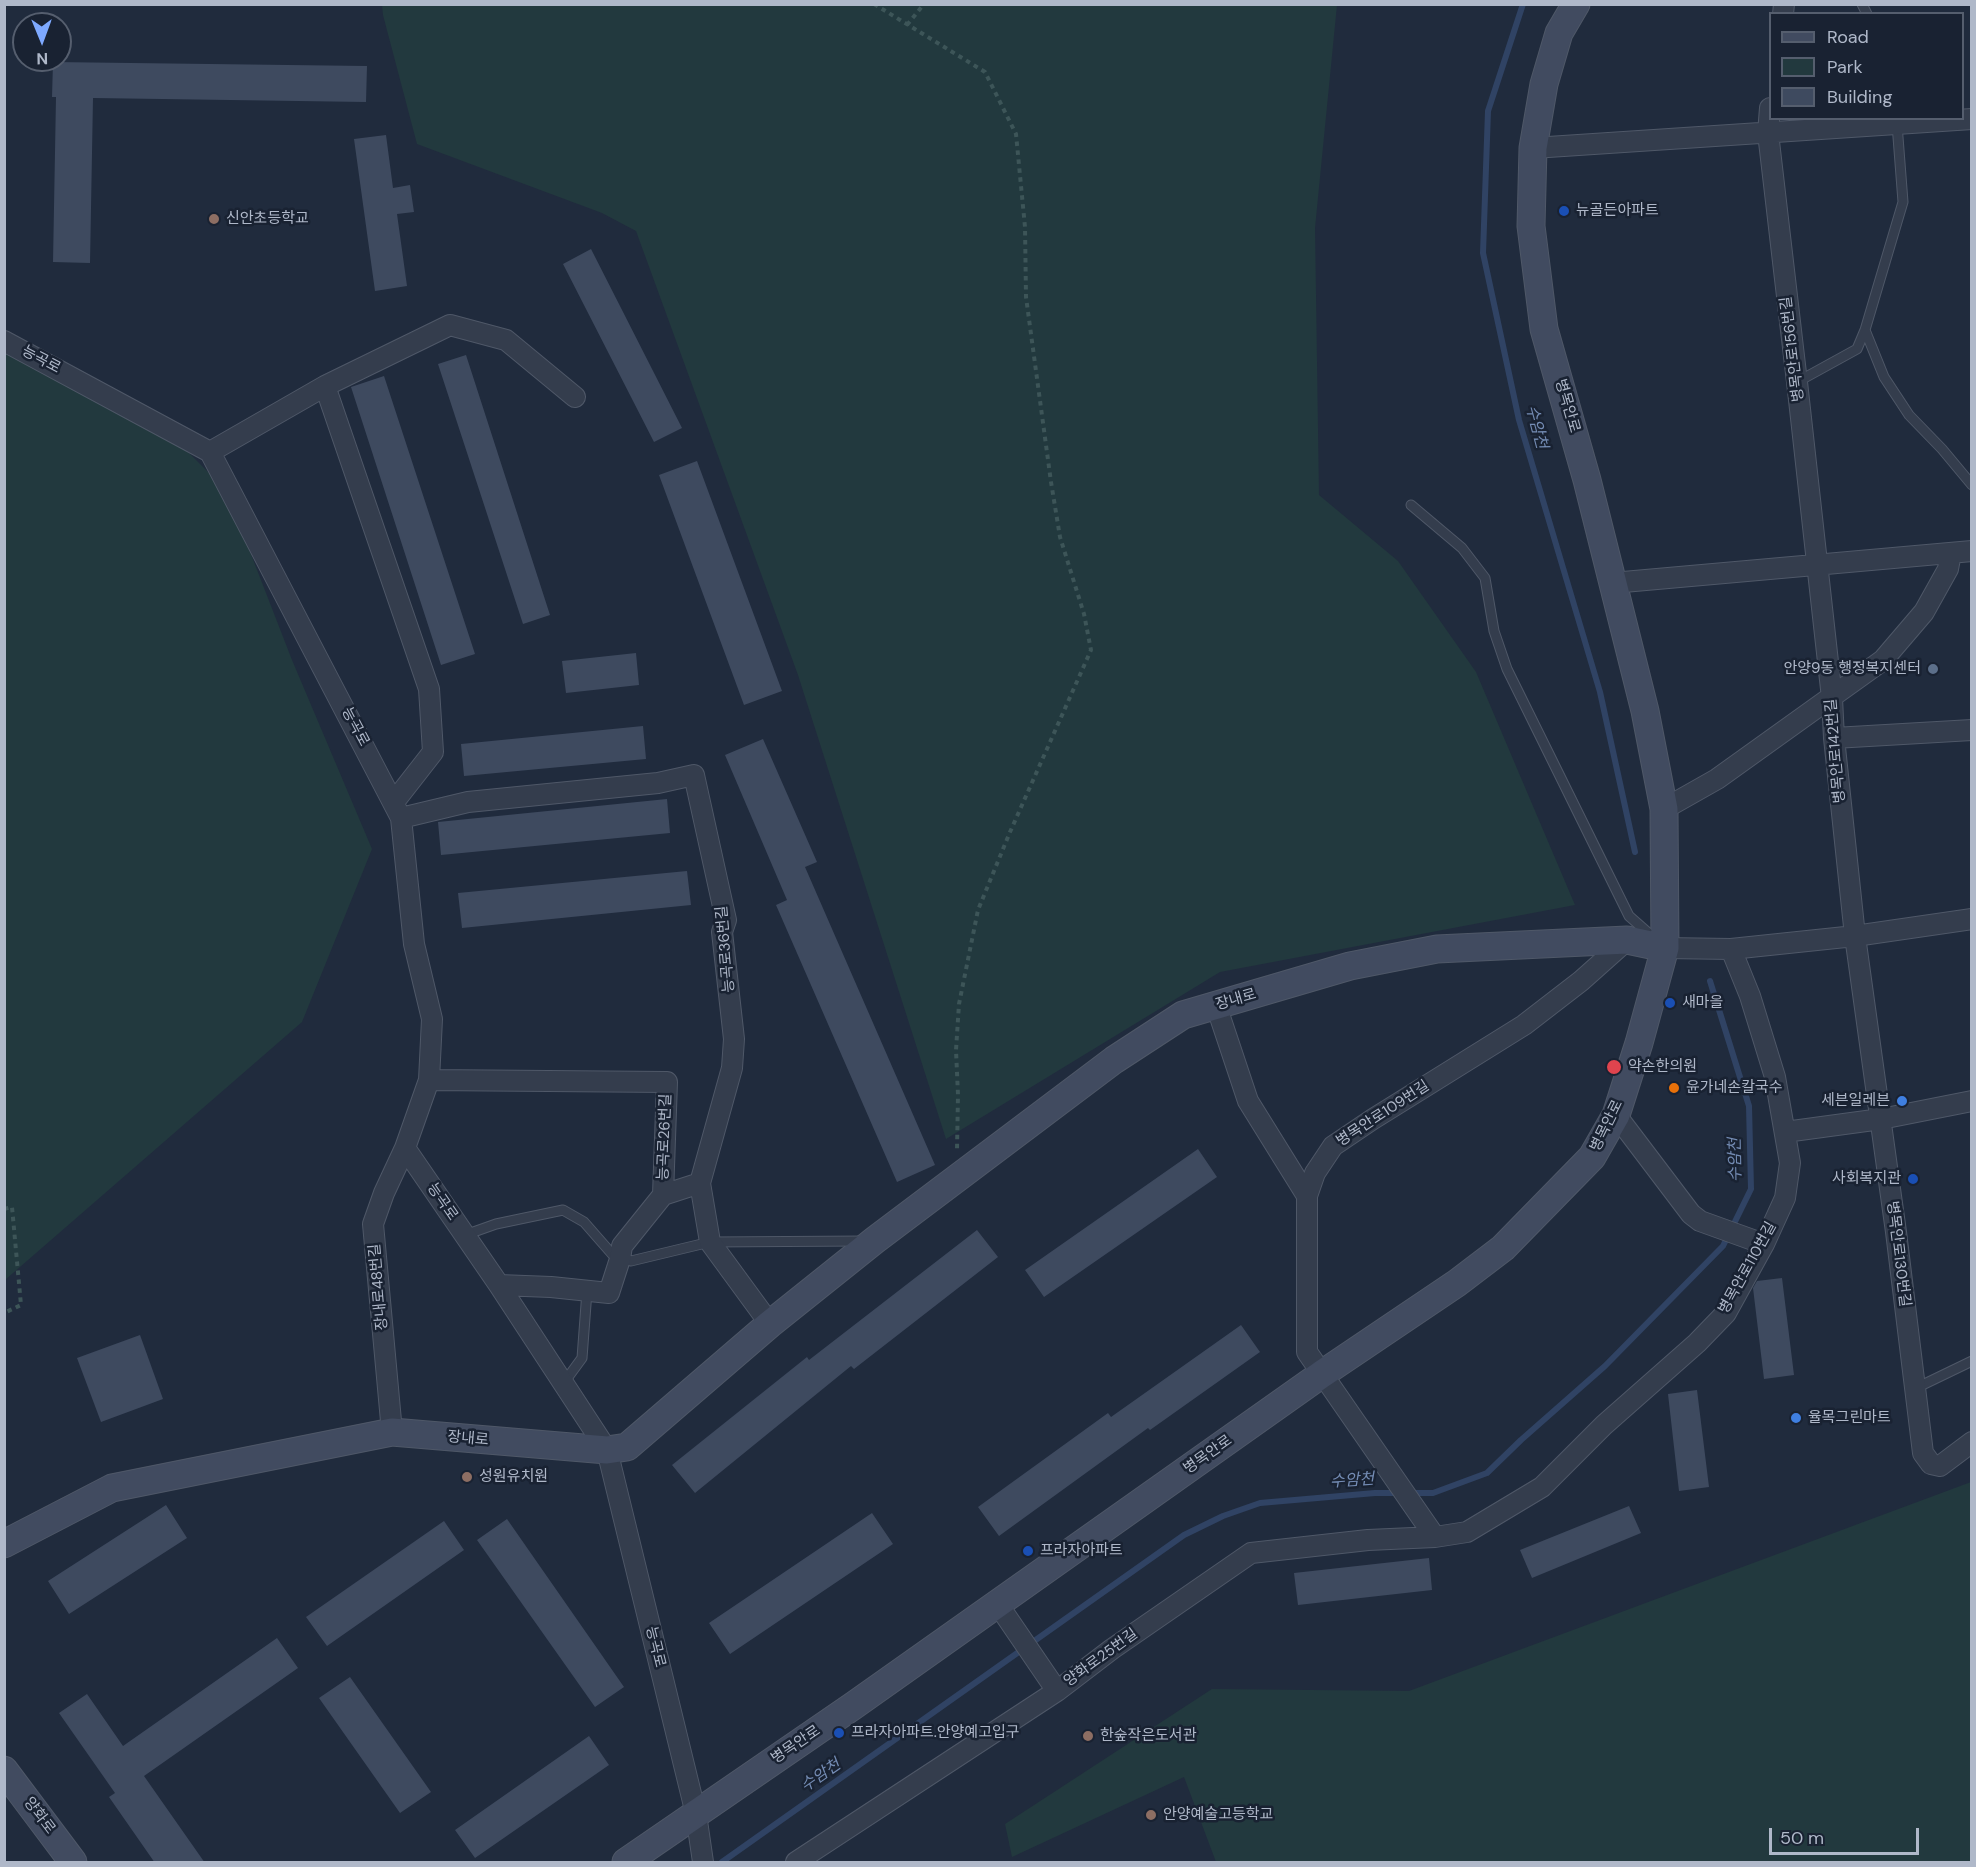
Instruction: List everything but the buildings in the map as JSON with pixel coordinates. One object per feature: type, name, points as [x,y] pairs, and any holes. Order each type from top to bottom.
[{"type":"street","name":"병목안로","points":[[626,1863],[1503,1248],[1592,1157],[1616,1115],[1665,948],[1664,808],[1645,711],[1587,480],[1544,329],[1531,226],[1533,148],[1544,84],[1559,33],[1576,4]]},
{"type":"street","name":"병목안로156번길","points":[[1769,120],[1768,133],[1817,565]]},
{"type":"street","points":[[1533,148],[1768,133],[1896,120]]},
{"type":"street","points":[[210,452],[325,386],[450,325],[506,340],[575,397]]},
{"type":"street","name":"능곡로","points":[[4,340],[210,452],[398,810],[414,944],[432,1019],[429,1080],[405,1148],[499,1285],[607,1450],[696,1814],[702,1854]]},
{"type":"street","points":[[325,386],[429,689],[433,753],[398,810]]},
{"type":"street","points":[[1612,583],[1971,551]]},
{"type":"street","points":[[1664,808],[1717,779],[1883,660],[1924,612],[1948,569],[1951,553]]},
{"type":"street","name":"병목안로142번길","points":[[1817,565],[1855,936]]},
{"type":"street","points":[[1834,738],[1971,730]]},
{"type":"street","name":"능곡로36번길","points":[[398,810],[658,783],[694,775],[726,920],[722,932],[734,1039],[732,1068],[700,1183],[710,1242],[770,1324]]},
{"type":"street","points":[[1665,948],[1731,949],[1855,936],[1971,919]]},
{"type":"street","name":"병목안로130번길","points":[[1855,936],[1881,1119],[1923,1453],[1930,1464],[1940,1466],[1971,1442]]},
{"type":"street","name":"장내로","points":[[4,1544],[112,1488],[392,1432],[607,1450],[627,1448],[770,1324],[875,1240],[1114,1060],[1183,1015],[1350,966],[1437,949],[1627,940],[1665,948]]},
{"type":"street","name":"병목안로109번길","points":[[1322,1374],[1306,1352],[1307,1196],[1315,1173],[1333,1146],[1524,1025],[1581,981],[1627,940]]},
{"type":"street","name":"병목안로110번길","points":[[1435,1537],[1467,1532],[1542,1487],[1604,1425],[1697,1343],[1726,1313],[1758,1242],[1785,1198],[1790,1163],[1775,1077],[1750,996],[1731,949]]},
{"type":"street","points":[[1216,1005],[1248,1101],[1307,1196]]},
{"type":"street","name":"능곡로26번길","points":[[429,1080],[667,1082],[663,1195],[622,1246],[609,1293],[587,1291]]},
{"type":"street","points":[[1785,1132],[1881,1119],[1971,1101]]},
{"type":"street","points":[[1616,1115],[1691,1214],[1700,1221],[1758,1242]]},
{"type":"street","name":"장내로48번길","points":[[392,1432],[373,1224],[384,1193],[405,1148]]},
{"type":"street","points":[[663,1195],[700,1183]]},
{"type":"street","points":[[499,1285],[587,1291]]},
{"type":"street","points":[[1322,1374],[1435,1537]]},
{"type":"street","name":"양화로25번길","points":[[796,1863],[1057,1691],[1112,1649],[1251,1553],[1368,1540],[1435,1537]]},
{"type":"street","points":[[997,1603],[1057,1691]]},
{"type":"street","name":"양화로","points":[[4,1770],[73,1863]]},
{"type":"lane","points":[[1797,382],[1857,348],[1864,330],[1903,202],[1896,120]]},
{"type":"lane","points":[[1864,330],[1884,377],[1909,415],[1942,449],[1971,485]]},
{"type":"lane","points":[[1410,505],[1462,548],[1485,578],[1494,631],[1507,669],[1539,738],[1629,916],[1665,948]]},
{"type":"lane","name":"능곡로","points":[[465,1235],[496,1224],[563,1210],[584,1222],[605,1248],[620,1258]]},
{"type":"lane","points":[[620,1258],[631,1261],[710,1242],[875,1240]]},
{"type":"lane","points":[[564,1384],[582,1358],[587,1291]]},
{"type":"lane","points":[[1914,1389],[1971,1361]]},
{"type":"path","points":[[874,4],[985,72],[1016,134],[1025,227],[1026,297],[1051,482],[1060,537],[1084,614],[1091,650],[978,910],[959,1004],[956,1050],[957,1149],[960,1176]]},
{"type":"path","points":[[907,25],[924,4]]},
{"type":"path","points":[[4,1209],[12,1207],[21,1305],[4,1313]]},
{"type":"green space","points":[[382,5],[1337,5],[1315,228],[1319,495],[1398,561],[1476,672],[1575,905],[1220,972],[946,1139],[798,675],[636,231],[602,213],[417,144]]},
{"type":"green space","points":[[5,353],[152,416],[226,490],[292,660],[372,849],[302,1022],[5,1280]]},
{"type":"green space","points":[[1971,1482],[1971,1862],[1216,1862],[1184,1777],[1012,1857],[1005,1824],[1212,1689],[1409,1691]]},
{"type":"waterway","name":"수암천","points":[[1523,4],[1488,111],[1483,253],[1519,420],[1600,692],[1635,852]]},
{"type":"waterway","name":"수암천","points":[[1409,1493],[1433,1493],[1487,1473],[1605,1366],[1723,1246],[1751,1189],[1749,1106],[1710,981]]},
{"type":"waterway","name":"수암천","points":[[722,1862],[1184,1535],[1223,1516],[1260,1503],[1399,1493]]},
{"type":"place","name":"뉴골든아파트","points":[[1564,211]]},
{"type":"place","name":"신안초등학교","points":[[214,219]]},
{"type":"place","name":"안양9동 행정복지센터","points":[[1933,669]]},
{"type":"place","name":"새마을","points":[[1670,1003]]},
{"type":"place","name":"약손한의원","points":[[1614,1067]]},
{"type":"place","name":"윤가네손칼국수","points":[[1674,1088]]},
{"type":"place","name":"세븐일레븐","points":[[1902,1101]]},
{"type":"place","name":"사회복지관","points":[[1913,1179]]},
{"type":"place","name":"율목그린마트","points":[[1796,1418]]},
{"type":"place","name":"성원유치원","points":[[467,1477]]},
{"type":"place","name":"프라자아파트","points":[[1028,1551]]},
{"type":"place","name":"프라자아파트.안양예고입구","points":[[839,1733]]},
{"type":"place","name":"한숲작은도서관","points":[[1088,1736]]},
{"type":"place","name":"안양예술고등학교","points":[[1151,1815]]}]
